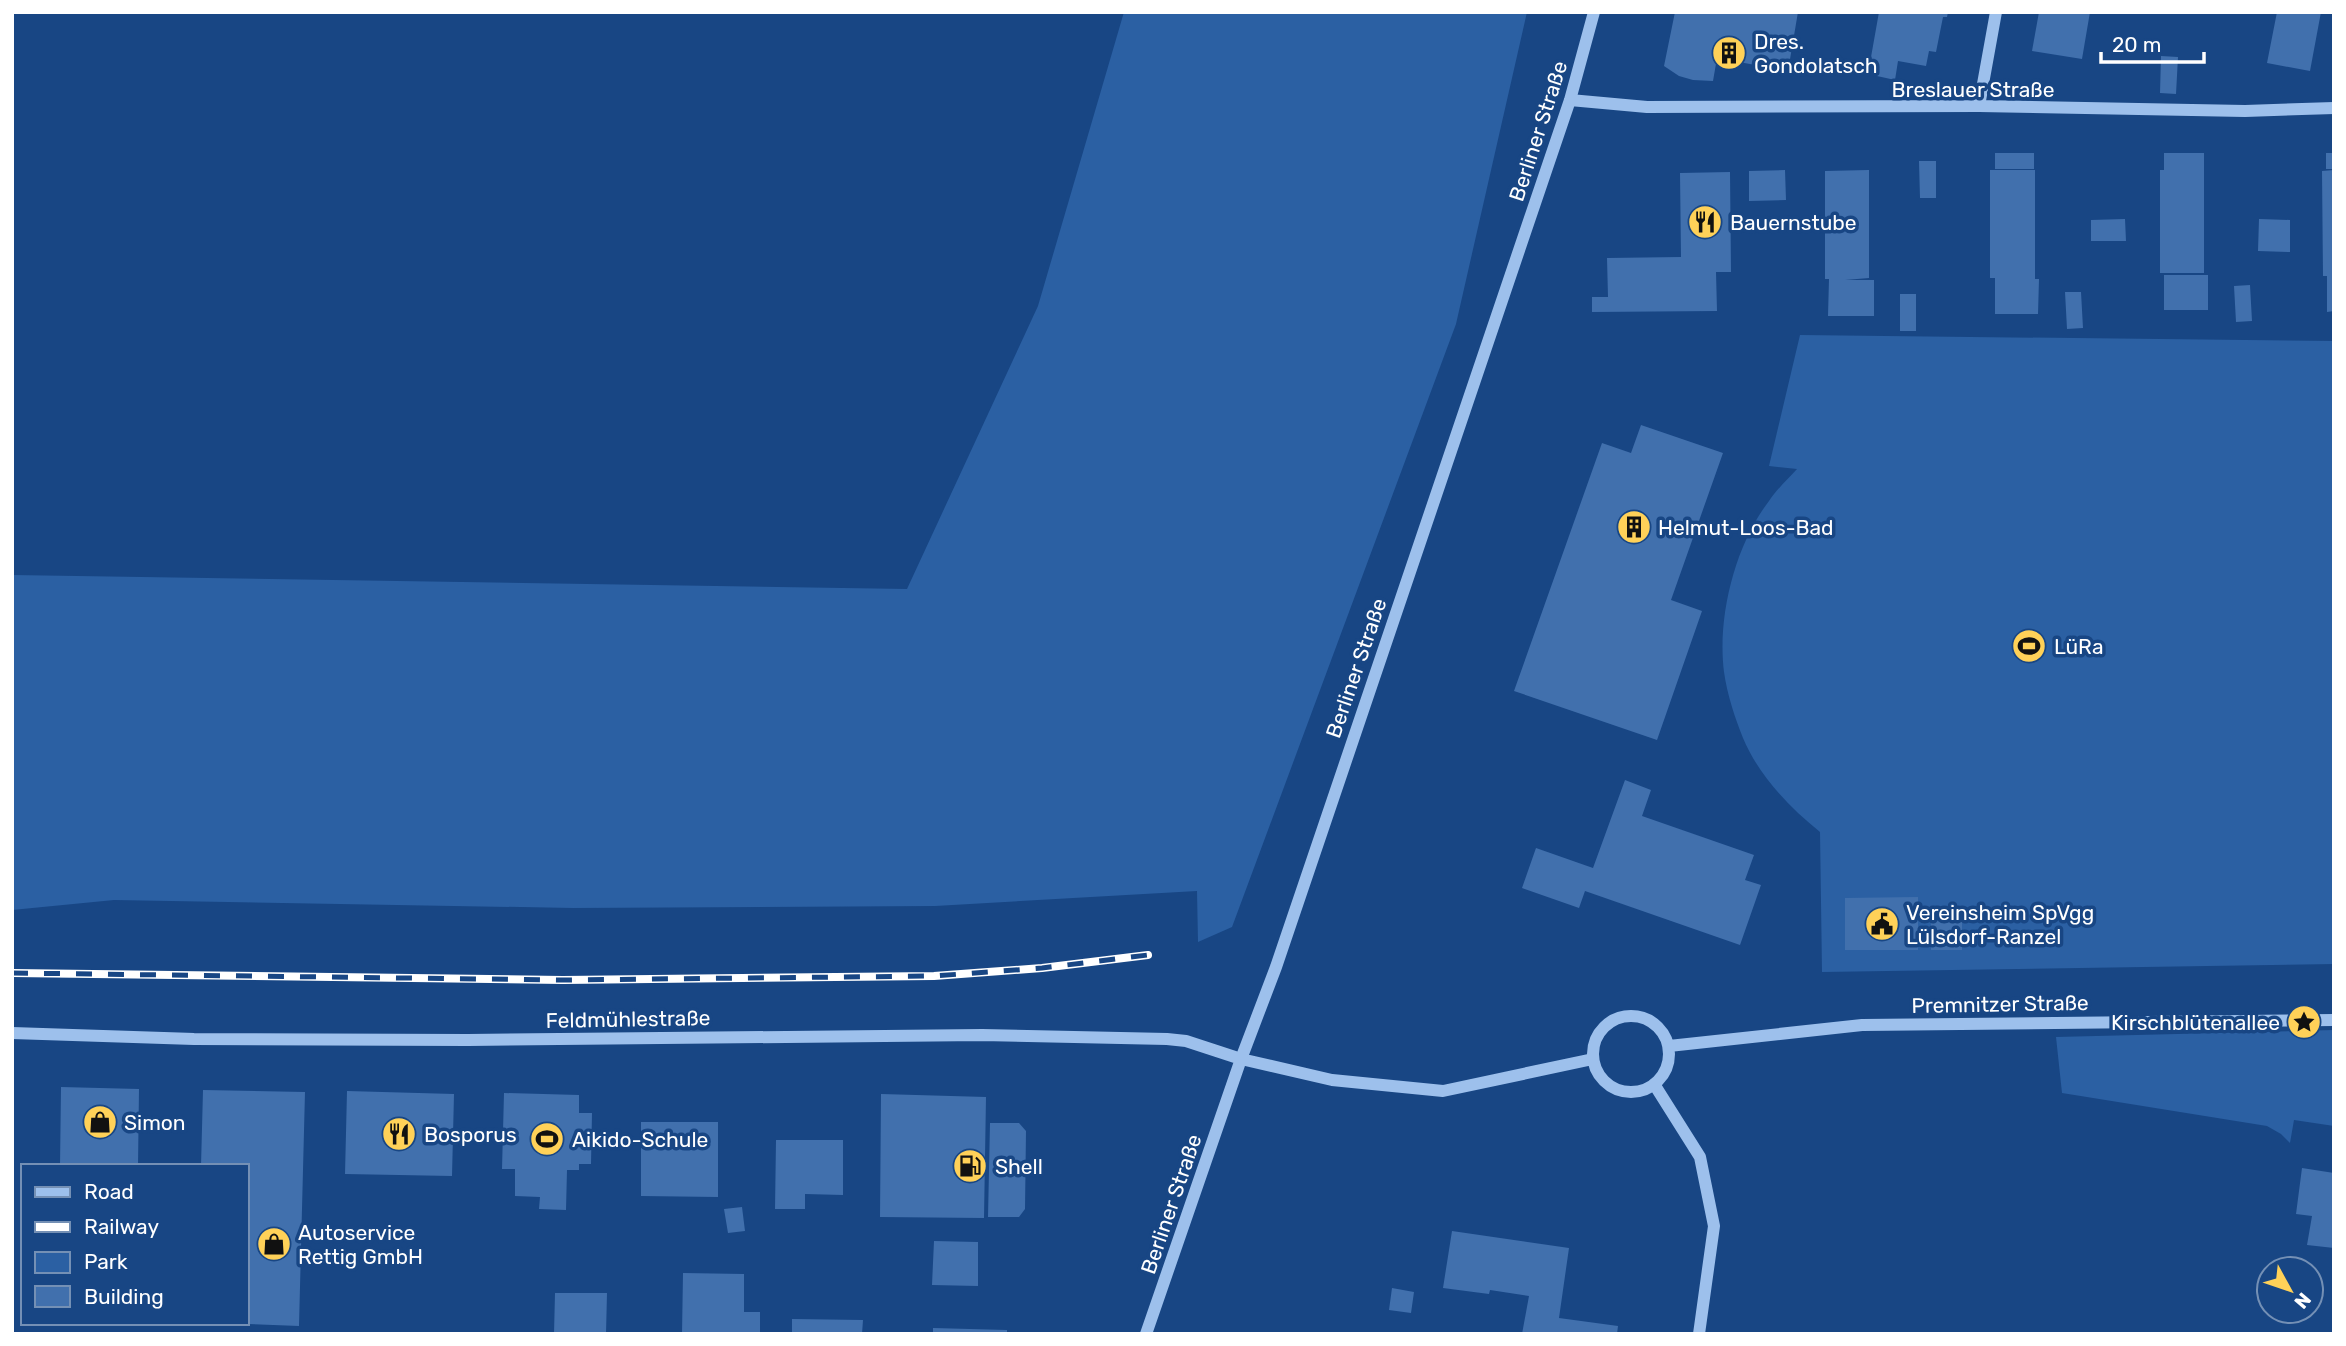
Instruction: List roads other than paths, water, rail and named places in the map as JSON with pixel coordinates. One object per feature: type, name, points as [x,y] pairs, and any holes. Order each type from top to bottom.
[{"type":"street","name":"Berliner Straße","points":[[1146,1334],[1241,1059],[1276,967],[1570,100],[1594,12]]},
{"type":"street","points":[[1979,106],[1996,12]]},
{"type":"street","name":"Breslauer Straße","points":[[1570,100],[1647,107],[1979,106],[2245,111],[2334,108]]},
{"type":"street","points":[[1631,1015],[1644,1017],[1655,1024],[1664,1033],[1669,1046],[1667,1067],[1654,1084],[1633,1092],[1622,1091],[1602,1079],[1593,1059],[1598,1034],[1607,1024],[1631,1015]]},
{"type":"street","name":"Premnitzer Straße","points":[[1669,1046],[1861,1025],[2334,1020]]},
{"type":"street","name":"Feldmühlestraße","points":[[12,1033],[194,1039],[454,1040],[982,1035],[1177,1040],[1241,1059]]},
{"type":"street","points":[[1241,1059],[1332,1080],[1443,1091],[1593,1059]]},
{"type":"street","points":[[1654,1084],[1700,1157],[1714,1226],[1699,1334]]},
{"type":"railway","points":[[12,973],[563,980],[934,976],[1042,968],[1148,955]]},
{"type":"place","name":"Dres. Gondolatsch","points":[[1729,53]]},
{"type":"place","name":"Bauernstube","points":[[1705,222]]},
{"type":"place","name":"Helmut-Loos-Bad","points":[[1634,527]]},
{"type":"place","name":"LüRa","points":[[2029,646]]},
{"type":"place","name":"Vereinsheim SpVgg Lülsdorf-Ranzel","points":[[1882,924]]},
{"type":"place","name":"Kirschblütenallee","points":[[2304,1022]]},
{"type":"place","name":"Simon","points":[[100,1122]]},
{"type":"place","name":"Bosporus","points":[[399,1134]]},
{"type":"place","name":"Aikido-Schule","points":[[547,1139]]},
{"type":"place","name":"Shell","points":[[970,1166]]},
{"type":"place","name":"Autoservice Rettig GmbH","points":[[274,1244]]}]
